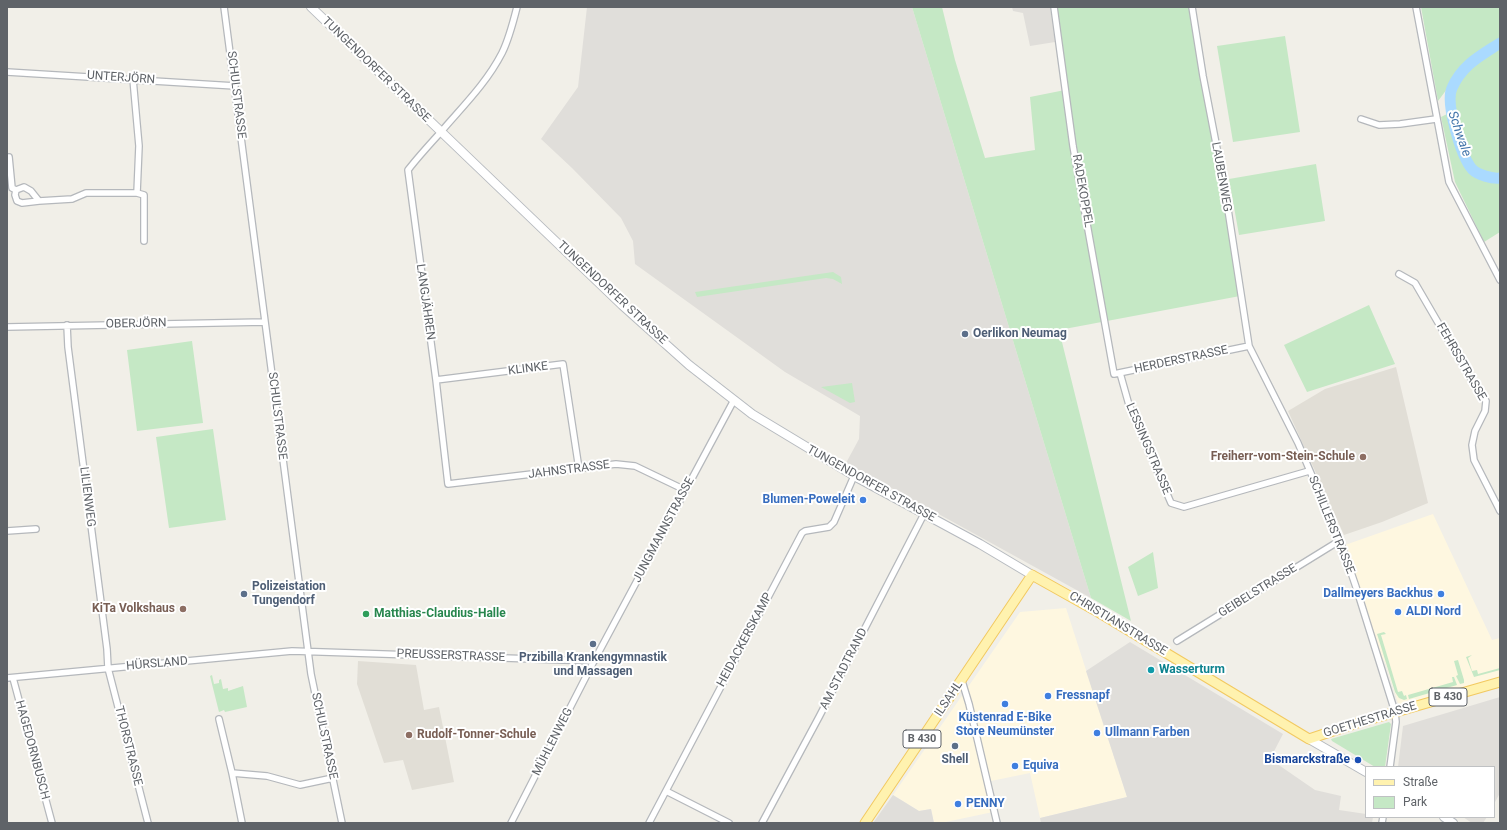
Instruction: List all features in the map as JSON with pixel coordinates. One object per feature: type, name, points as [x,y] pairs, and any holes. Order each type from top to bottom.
[{"type":"main road","name":"TUNGENDORFER STRASSE","points":[[311,7],[622,305],[689,365],[752,414],[854,476],[951,528]]},
{"type":"main road","name":"CHRISTIANSTRASSE","points":[[951,528],[1098,612],[1365,771]]},
{"type":"main road","name":"ILSAHL","points":[[865,823],[1032,575]]},
{"type":"main road","name":"GOETHESTRASSE","points":[[1309,739],[1395,712],[1500,682]]},
{"type":"street","name":"SCHULSTRASSE","points":[[224,7],[308,651],[312,678],[342,823]]},
{"type":"street","name":"LANGJÄHREN","points":[[448,484],[436,380],[408,170],[487,79],[502,53],[517,7]]},
{"type":"street","name":"RADEKOPPEL","points":[[1054,7],[1073,146],[1117,374]]},
{"type":"street","name":"LAUBENWEG","points":[[1192,7],[1202,76],[1225,190],[1249,346]]},
{"type":"street","points":[[1416,7],[1449,182],[1500,280]]},
{"type":"street","name":"UNTERJÖRN","points":[[7,72],[235,86]]},
{"type":"street","points":[[133,79],[139,146],[137,193]]},
{"type":"street","points":[[1361,119],[1379,125],[1400,124],[1436,119]]},
{"type":"street","points":[[9,157],[12,188],[16,190]]},
{"type":"street","points":[[16,190],[24,187],[31,191],[39,201]]},
{"type":"street","points":[[16,190],[15,195],[17,201],[22,203],[72,199],[86,193],[137,193],[144,195],[144,240]]},
{"type":"street","name":"FEHRSSTRASSE","points":[[1399,274],[1415,283],[1468,374],[1486,401],[1485,411],[1475,432],[1472,445],[1474,460],[1498,504],[1500,511]]},
{"type":"street","name":"OBERJÖRN","points":[[7,326],[265,322]]},
{"type":"street","name":"LILIENWEG","points":[[67,325],[68,347],[107,649],[108,668]]},
{"type":"street","name":"HERDERSTRASSE","points":[[1117,374],[1249,346]]},
{"type":"street","name":"SCHILLERSTRASSE","points":[[1249,346],[1298,443],[1339,541],[1356,587],[1395,712],[1396,722],[1390,766]]},
{"type":"street","name":"KLINKE","points":[[436,380],[563,364],[579,469]]},
{"type":"street","name":"LESSINGSTRASSE","points":[[1117,374],[1129,406],[1171,503],[1184,507],[1309,470]]},
{"type":"street","name":"JUNGMANNSTRASSE","points":[[594,661],[734,400]]},
{"type":"street","name":"JAHNSTRASSE","points":[[448,484],[616,464],[636,466],[685,490]]},
{"type":"street","name":"HEIDACKERSKAMP","points":[[649,823],[802,533],[805,531],[829,527],[834,522],[854,476]]},
{"type":"street","name":"AM STADTRAND","points":[[762,823],[819,717],[924,514]]},
{"type":"street","points":[[7,531],[36,529]]},
{"type":"street","name":"GEIBELSTRASSE","points":[[1177,642],[1339,541]]},
{"type":"street","name":"PREUSSERSTRASSE","points":[[308,651],[594,661]]},
{"type":"street","name":"HÜRSLAND","points":[[10,678],[308,651]]},
{"type":"street","name":"MÜHLENWEG","points":[[511,823],[594,661]]},
{"type":"street","name":"THORSTRASSE","points":[[108,668],[148,823]]},
{"type":"street","name":"HAGEDORNBUSCH","points":[[10,678],[52,823]]},
{"type":"street","points":[[962,681],[969,704],[997,823]]},
{"type":"street","points":[[219,719],[242,823]]},
{"type":"street","points":[[232,773],[267,776],[300,785],[333,778]]},
{"type":"street","points":[[666,791],[729,823]]},
{"type":"shaded area","points":[[587,7],[912,7],[1091,598],[846,463],[859,439],[860,416],[785,372],[635,264],[633,241],[621,218],[541,139],[578,87]]},
{"type":"shaded area","points":[[1012,7],[1050,7],[1055,42],[1030,46],[1023,13],[1013,11]]},
{"type":"shaded area","name":"Freiherr-vom-Stein-Schule","points":[[1396,367],[1428,503],[1382,522],[1344,535],[1288,411],[1325,389]]},
{"type":"shaded area","points":[[1433,514],[1492,640],[1500,638],[1500,679],[1403,706],[1398,703],[1386,665],[1378,648],[1345,545]]},
{"type":"shaded area","points":[[1066,608],[1127,797],[1040,818],[1030,773],[986,782],[993,812],[941,823],[934,823],[931,809],[919,811],[893,795],[1020,612]]},
{"type":"shaded area","points":[[1130,642],[1283,734],[1270,759],[1315,790],[1341,796],[1339,810],[1365,814],[1365,818],[1373,818],[1372,823],[1041,823],[1040,818],[1127,797],[1086,671]]},
{"type":"shaded area","name":"Rudolf-Tonner-Schule","points":[[358,661],[416,665],[424,710],[439,707],[454,782],[412,790],[403,760],[384,763],[357,684]]},
{"type":"shaded area","points":[[1500,697],[1500,793],[1495,802],[1495,766],[1398,766],[1403,726]]},
{"type":"shaded area","points":[[893,795],[919,811],[931,809],[934,823],[873,823]]},
{"type":"shaded area","points":[[1464,818],[1486,818],[1483,823],[1472,823]]},
{"type":"green space","points":[[912,7],[942,7],[955,60],[985,158],[1035,150],[1030,97],[1065,90],[1054,7],[1192,7],[1225,190],[1240,296],[1059,330],[1131,621],[1091,598]]},
{"type":"green space","points":[[1421,7],[1500,7],[1500,232],[1484,242],[1455,182],[1441,117],[1447,114],[1447,89],[1438,101]]},
{"type":"green space","points":[[1285,36],[1300,132],[1233,142],[1217,46]]},
{"type":"green space","points":[[1316,164],[1325,221],[1239,235],[1229,179]]},
{"type":"green space","points":[[833,272],[841,277],[842,284],[833,279],[826,278],[697,297],[695,292]]},
{"type":"green space","points":[[1369,305],[1395,364],[1307,392],[1284,345]]},
{"type":"green space","points":[[192,341],[203,423],[137,431],[127,350]]},
{"type":"green space","points":[[852,383],[855,402],[850,403],[821,387]]},
{"type":"green space","points":[[213,429],[226,520],[169,528],[156,437]]},
{"type":"green space","points":[[1153,552],[1158,588],[1138,596],[1128,567]]},
{"type":"green space","points":[[1384,632],[1386,634],[1381,635],[1398,692],[1402,691],[1404,696],[1406,695],[1407,699],[1404,700],[1399,698],[1395,692],[1377,634]]},
{"type":"green space","points":[[1472,655],[1468,658],[1472,671],[1477,670],[1478,674],[1500,668],[1500,670],[1474,677],[1466,657]]},
{"type":"green space","points":[[1458,660],[1464,680],[1464,683],[1460,684],[1456,676],[1458,675],[1454,661]]},
{"type":"green space","points":[[212,675],[214,684],[219,683],[219,680],[221,679],[223,689],[228,688],[228,691],[243,686],[247,707],[219,712],[210,676]]},
{"type":"green space","points":[[1452,677],[1454,677],[1457,685],[1409,699],[1408,695],[1453,682]]},
{"type":"green space","points":[[1389,722],[1391,724],[1385,766],[1373,766],[1331,739]]},
{"type":"waterway","name":"Schwale","points":[[1500,43],[1466,67],[1456,80],[1450,95],[1452,117],[1455,129],[1463,153],[1472,169],[1481,175],[1500,178]]},
{"type":"place","name":"Oerlikon Neumag","points":[[965,334]]},
{"type":"place","name":"Freiherr-vom-Stein-Schule","points":[[1363,457]]},
{"type":"place","name":"Blumen-Poweleit","points":[[863,500]]},
{"type":"place","name":"Polizeistation Tungendorf","points":[[244,594]]},
{"type":"place","name":"Dallmeyers Backhus","points":[[1441,594]]},
{"type":"place","name":"KiTa Volkshaus","points":[[183,609]]},
{"type":"place","name":"ALDI Nord","points":[[1398,612]]},
{"type":"place","name":"Matthias-Claudius-Halle","points":[[366,614]]},
{"type":"place","name":"Przibilla Krankengymnastik und Massagen","points":[[593,644]]},
{"type":"place","name":"Wasserturm","points":[[1151,670]]},
{"type":"place","name":"Fressnapf","points":[[1048,696]]},
{"type":"place","name":"Küstenrad E-Bike Store Neumünster","points":[[1005,704]]},
{"type":"place","name":"Ullmann Farben","points":[[1097,733]]},
{"type":"place","name":"Rudolf-Tonner-Schule","points":[[409,735]]},
{"type":"place","name":"Shell","points":[[955,746]]},
{"type":"place","name":"Bismarckstraße","points":[[1358,760]]},
{"type":"place","name":"Equiva","points":[[1015,766]]},
{"type":"place","name":"PENNY","points":[[958,804]]}]
